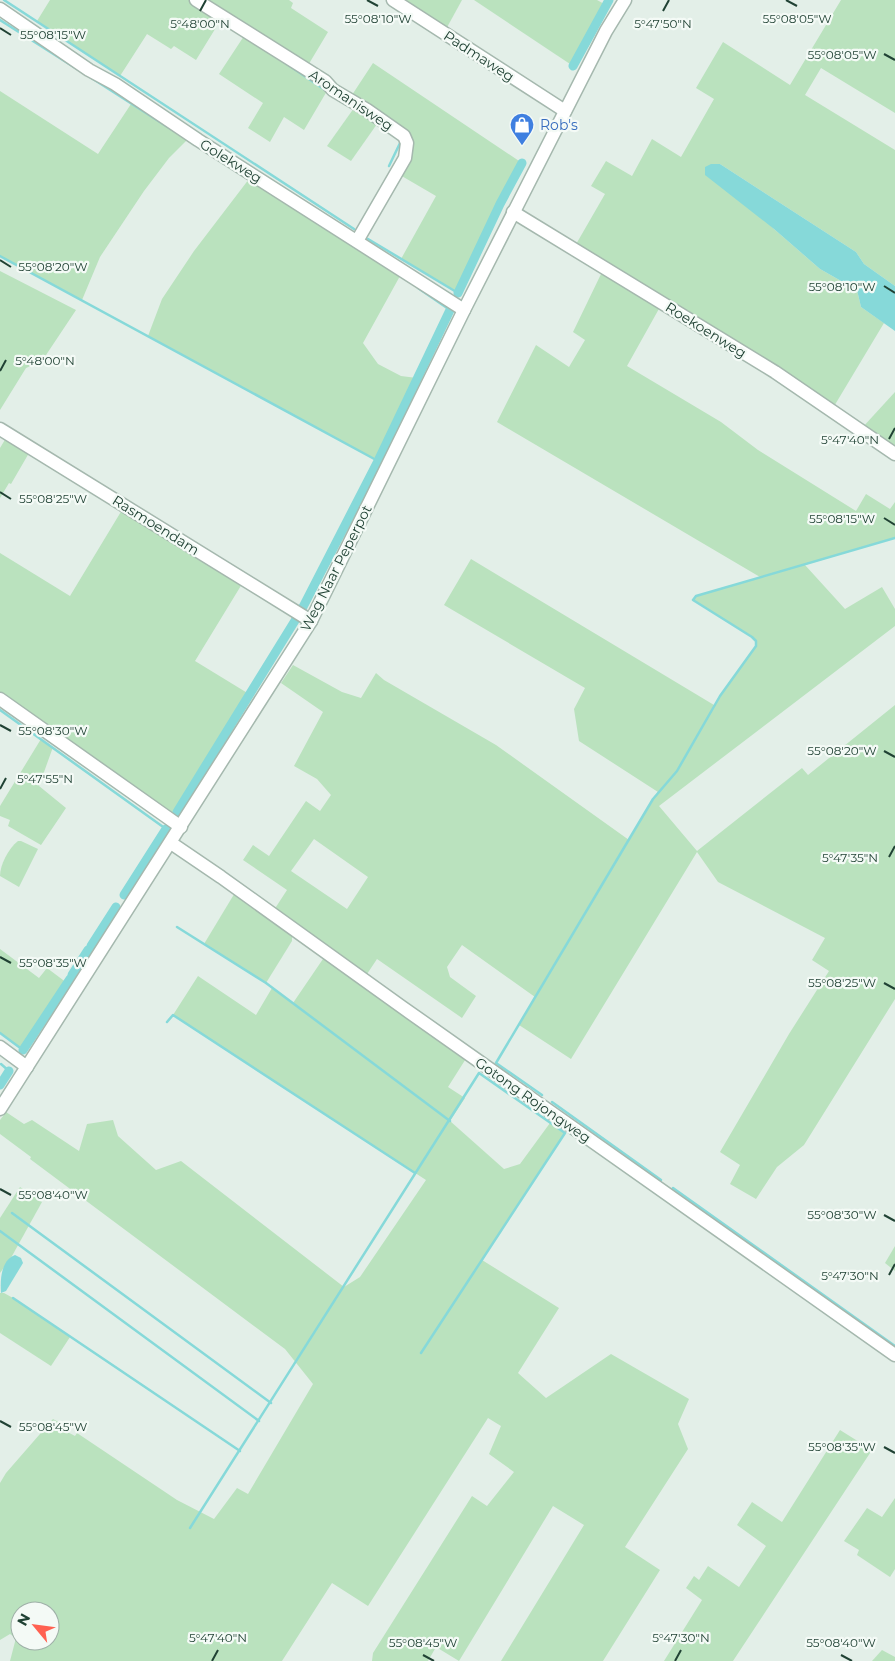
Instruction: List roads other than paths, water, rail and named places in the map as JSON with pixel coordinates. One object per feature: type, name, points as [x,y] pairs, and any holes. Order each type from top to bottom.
[{"type":"street","name":"Aromanisweg","points":[[196,0],[325,82],[333,90],[367,110],[404,136],[408,142],[405,158],[357,241]]},
{"type":"street","name":"Padmaweg","points":[[393,0],[565,111]]},
{"type":"street","name":"Weg Naar Peperpot","points":[[0,1109],[312,621],[513,212],[606,31],[625,0]]},
{"type":"street","name":"Golekweg","points":[[0,9],[206,145],[464,310]]},
{"type":"street","name":"Roekoenweg","points":[[513,212],[775,372],[895,454]]},
{"type":"street","name":"Rasmoendam","points":[[0,429],[312,621]]},
{"type":"street","points":[[0,699],[181,827]]},
{"type":"street","name":"Gotong Rojongweg","points":[[171,843],[221,876],[409,1012],[895,1355]]},
{"type":"street","points":[[0,1046],[27,1067]]},
{"type":"water","points":[[711,164],[720,164],[856,252],[864,264],[895,286],[895,331],[861,307],[857,290],[820,269],[774,229],[705,175],[705,167]]},
{"type":"water","points":[[15,1255],[21,1258],[23,1263],[6,1291],[1,1293],[2,1271],[7,1261]]},
{"type":"waterway","points":[[4,0],[354,229]]},
{"type":"waterway","points":[[573,66],[609,0]]},
{"type":"waterway","points":[[0,20],[77,69]]},
{"type":"waterway","points":[[284,62],[325,90]]},
{"type":"waterway","points":[[90,77],[174,131]]},
{"type":"waterway","points":[[389,166],[401,141]]},
{"type":"waterway","points":[[458,293],[500,204],[522,163]]},
{"type":"waterway","points":[[368,239],[458,293]]},
{"type":"waterway","points":[[0,256],[378,461]]},
{"type":"waterway","points":[[418,288],[450,310]]},
{"type":"waterway","points":[[303,607],[378,461],[450,310]]},
{"type":"waterway","points":[[542,1095],[496,1063],[653,799],[677,771],[720,696],[756,646],[756,641],[752,637],[693,600],[696,596],[895,538]]},
{"type":"waterway","points":[[177,812],[296,619]]},
{"type":"waterway","points":[[0,710],[166,829]]},
{"type":"waterway","points":[[124,895],[166,829]]},
{"type":"waterway","points":[[91,946],[116,907]]},
{"type":"waterway","points":[[177,927],[266,983],[450,1121]]},
{"type":"waterway","points":[[72,975],[88,950]]},
{"type":"waterway","points":[[23,1050],[70,979]]},
{"type":"waterway","points":[[167,1022],[173,1015],[415,1173]]},
{"type":"waterway","points":[[0,1033],[23,1050]]},
{"type":"waterway","points":[[1,1064],[9,1071]]},
{"type":"waterway","points":[[0,1085],[9,1071]]},
{"type":"waterway","points":[[190,1528],[479,1073],[565,1133],[421,1353]]},
{"type":"waterway","points":[[552,1102],[661,1180]]},
{"type":"waterway","points":[[673,1188],[895,1346]]},
{"type":"waterway","points":[[12,1213],[271,1403]]},
{"type":"waterway","points":[[0,1231],[259,1421]]},
{"type":"waterway","points":[[13,1298],[240,1451]]},
{"type":"place","name":"Rob's","points":[[522,146]]}]
